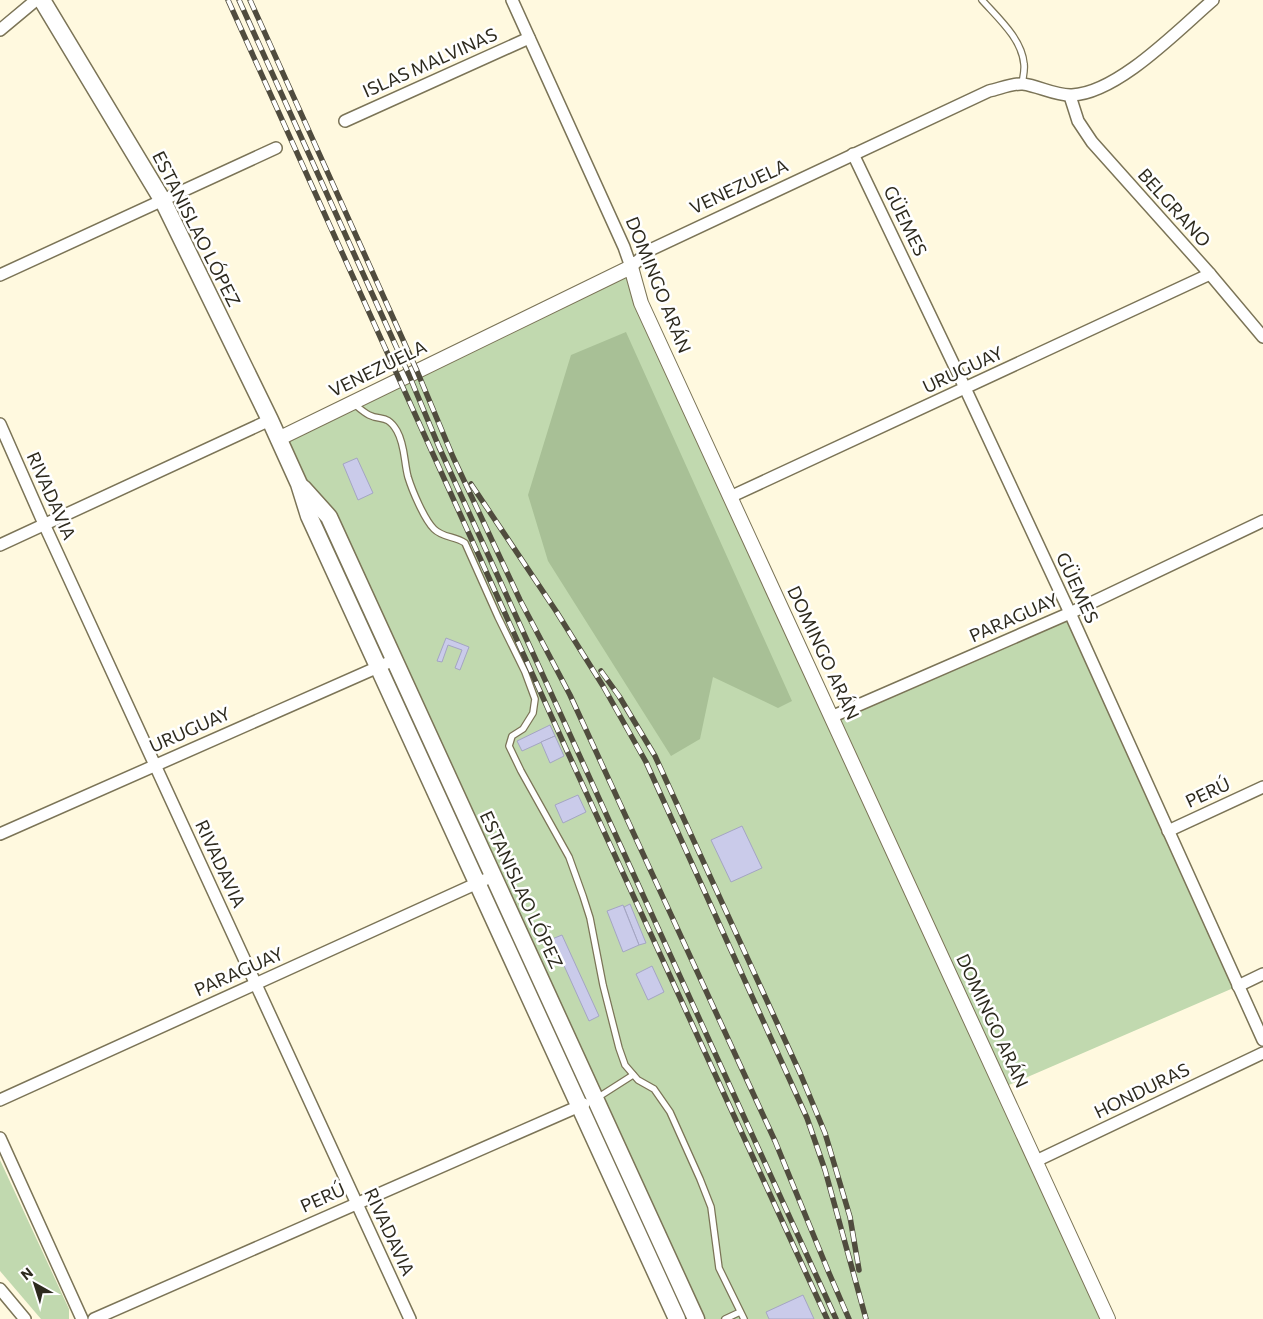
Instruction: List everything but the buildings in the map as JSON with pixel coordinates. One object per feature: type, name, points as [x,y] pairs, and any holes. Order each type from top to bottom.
[{"type":"main road","name":"ESTANISLAO LÓPEZ","points":[[42,0],[163,200],[270,420],[300,484],[309,516],[677,1319]]},
{"type":"main road","name":"ESTANISLAO LÓPEZ","points":[[300,484],[328,517],[696,1319]]},
{"type":"street","points":[[0,30],[36,0]]},
{"type":"street","name":"DOMINGO ARÁN","points":[[512,0],[624,247],[641,303],[1108,1319]]},
{"type":"street","name":"VENEZUELA","points":[[278,438],[630,267],[650,250],[990,91],[1022,84],[1070,96],[1106,86],[1134,67],[1213,0]]},
{"type":"street","name":"ISLAS MALVINAS","points":[[345,121],[529,38]]},
{"type":"street","name":"BELGRANO","points":[[1070,96],[1078,120],[1092,142],[1210,274],[1263,337]]},
{"type":"street","points":[[0,275],[276,148]]},
{"type":"street","name":"GÜEMES","points":[[853,154],[1070,613],[1263,1040]]},
{"type":"street","name":"URUGUAY","points":[[730,497],[1210,274]]},
{"type":"street","points":[[0,545],[270,420]]},
{"type":"street","name":"RIVADAVIA","points":[[0,424],[44,524],[410,1319]]},
{"type":"street","name":"PARAGUAY","points":[[831,717],[1070,613],[1263,521]]},
{"type":"street","name":"URUGUAY","points":[[0,834],[394,660]]},
{"type":"street","name":"PERÚ","points":[[1168,831],[1263,787]]},
{"type":"street","name":"PARAGUAY","points":[[0,1100],[493,876]]},
{"type":"street","points":[[1238,986],[1263,974]]},
{"type":"street","name":"HONDURAS","points":[[1036,1161],[1263,1052]]},
{"type":"street","name":"PERÚ","points":[[94,1319],[595,1099]]},
{"type":"street","points":[[0,1138],[82,1319]]},
{"type":"street","points":[[0,1289],[25,1319]]},
{"type":"lane","points":[[982,0],[1008,30],[1021,52],[1024,66],[1022,84]]},
{"type":"lane","points":[[352,402],[370,416],[386,418],[397,432],[404,453],[408,477],[418,503],[433,528],[445,537],[465,542],[525,672],[535,699],[534,713],[523,729],[512,736],[509,746],[568,857],[584,896],[618,1048],[625,1065],[638,1080],[654,1089],[670,1112],[711,1207],[719,1268],[744,1319]]},
{"type":"lane","points":[[595,1099],[633,1074]]},
{"type":"lane","points":[[724,1319],[740,1312]]},
{"type":"green space","points":[[631,267],[831,717],[1070,613],[1238,986],[1002,1088],[1108,1319],[696,1319],[329,517],[278,439]]},
{"type":"green space","points":[[626,332],[792,701],[778,708],[713,677],[700,739],[671,756],[548,561],[528,495],[571,355]]},
{"type":"green space","points":[[0,1160],[69,1309],[69,1319],[41,1319],[0,1271]]},
{"type":"railway","points":[[228,0],[568,753],[827,1319]]},
{"type":"railway","points":[[239,0],[409,375],[439,447],[836,1319]]},
{"type":"railway","points":[[250,0],[417,371],[453,457],[520,600],[570,695],[775,1141],[849,1319]]},
{"type":"railway","points":[[471,484],[556,611],[603,686],[646,762],[807,1118],[825,1170],[866,1319]]},
{"type":"railway","points":[[601,671],[619,696],[655,756],[800,1073],[825,1133],[850,1217],[859,1270]]}]
